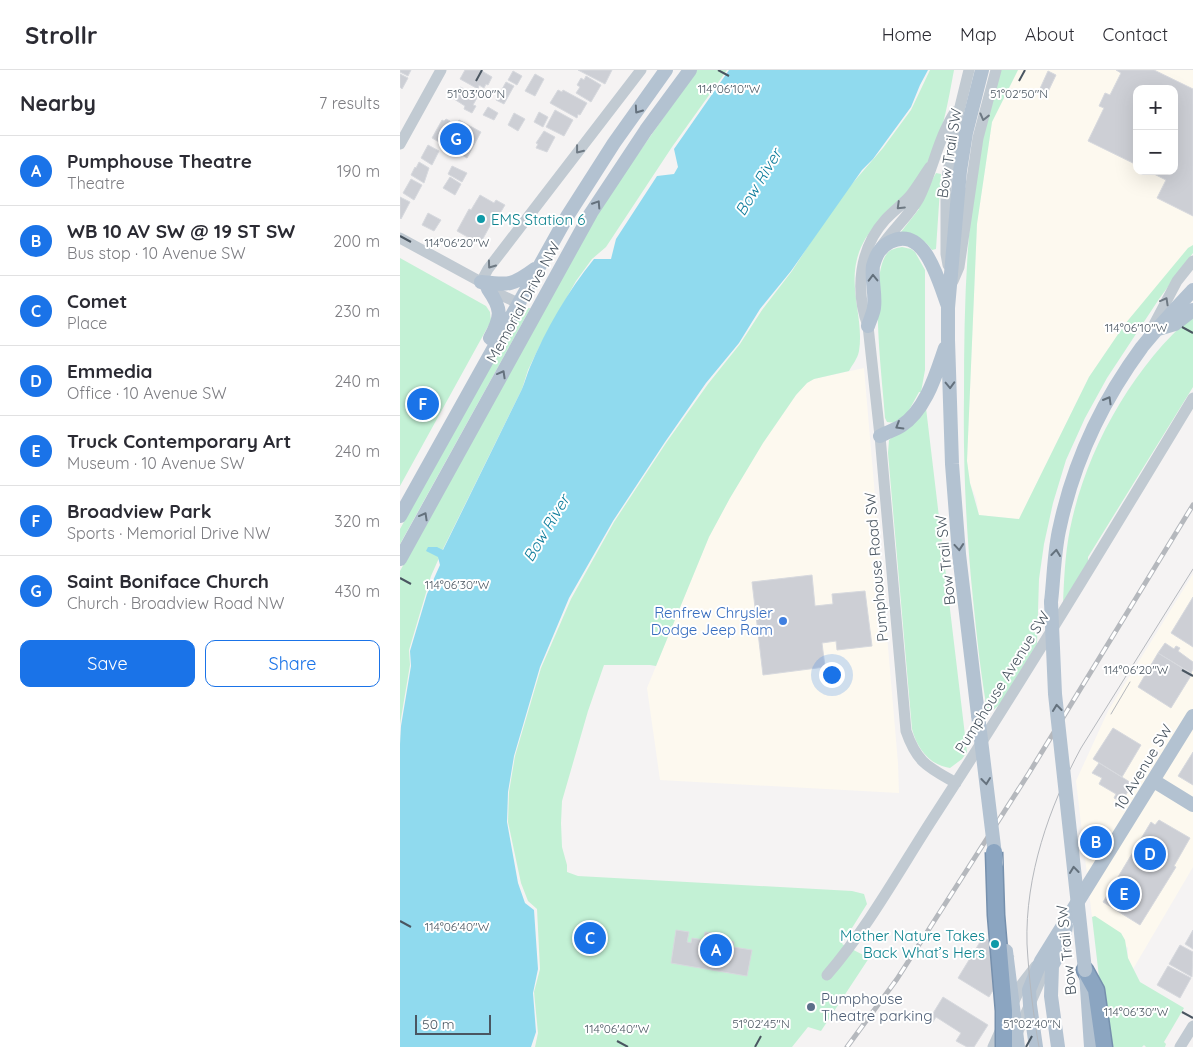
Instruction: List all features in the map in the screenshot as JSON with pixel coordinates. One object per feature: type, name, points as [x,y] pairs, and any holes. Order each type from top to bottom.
[{"type":"highway","points":[[994,852],[996,915],[1004,1011],[1012,1045]]},
{"type":"highway","points":[[1085,970],[1096,990],[1104,1047]]},
{"type":"main road","name":"Memorial Drive NW","points":[[400,516],[568,215],[614,143],[666,70]]},
{"type":"main road","name":"Memorial Drive NW","points":[[400,559],[591,213],[646,130],[690,70]]},
{"type":"main road","name":"Bow Trail SW","points":[[982,70],[966,133],[960,171],[952,284],[948,308],[948,340],[952,464],[960,554],[994,852]]},
{"type":"main road","points":[[868,326],[874,308],[873,267],[878,252],[884,245],[896,239],[910,239],[919,244],[928,256],[948,308]]},
{"type":"main road","points":[[484,285],[515,283],[540,265]]},
{"type":"main road","points":[[518,304],[534,299],[556,276]]},
{"type":"main road","points":[[400,505],[409,484],[496,326],[500,310],[496,300],[484,285]]},
{"type":"main road","name":"Bow Trail SW","points":[[1091,1047],[1085,970],[1055,694],[1051,602],[1059,527],[1078,461],[1104,408],[1124,373],[1144,345],[1193,290]]},
{"type":"main road","points":[[1158,329],[1175,324],[1193,310]]},
{"type":"main road","points":[[880,436],[902,425],[916,412],[935,377],[948,340]]},
{"type":"main road","name":"10 Avenue SW","points":[[1035,1047],[1029,990],[1041,961],[1193,716]]},
{"type":"main road","points":[[1154,781],[1193,805]]},
{"type":"main road","points":[[1058,1047],[1051,996],[1052,966],[1063,946],[1066,920]]},
{"type":"main road","points":[[1032,981],[1047,988],[1051,996]]},
{"type":"main road","points":[[1012,1045],[1029,1041],[1035,1047]]},
{"type":"street","points":[[400,144],[440,70]]},
{"type":"street","points":[[484,285],[488,269],[641,70]]},
{"type":"street","points":[[952,284],[946,254],[946,184],[948,162],[969,70]]},
{"type":"street","points":[[952,284],[959,267],[978,138],[996,70]]},
{"type":"street","points":[[878,252],[890,233],[917,201],[949,120],[960,104]]},
{"type":"street","name":"Pumphouse Road SW","points":[[930,168],[910,196],[884,221],[870,241],[860,271],[880,436],[906,731],[912,747],[920,760],[929,768],[956,783]]},
{"type":"street","points":[[400,238],[518,304]]},
{"type":"street","points":[[1144,345],[1177,281],[1193,261]]},
{"type":"street","name":"Pumphouse Avenue SW","points":[[827,975],[867,923],[956,783],[1084,579],[1193,398]]},
{"type":"street","points":[[993,1047],[1032,981]]},
{"type":"street","points":[[1012,1045],[1030,1005]]},
{"type":"street","points":[[1180,1047],[1193,1026]]},
{"type":"shaded area","points":[[1018,70],[1193,70],[1193,245],[1125,324],[1089,377],[1019,519],[979,515],[976,498],[970,483],[967,461],[977,224],[992,122]]},
{"type":"shaded area","points":[[864,368],[899,793],[660,780],[647,688],[709,537],[763,443],[796,395],[807,383],[814,379]]},
{"type":"shaded area","points":[[1193,574],[1193,867],[1133,969],[1128,958],[1128,948],[1095,916],[1092,917],[1076,781],[1108,711]]},
{"type":"green space","points":[[697,70],[727,70],[672,147],[606,247],[592,259],[576,281],[540,345],[528,370],[522,389],[443,549],[431,576],[409,650],[410,665],[400,724],[400,571],[594,220]]},
{"type":"green space","points":[[930,70],[954,70],[944,119],[937,143],[921,173],[904,196],[870,232],[860,249],[855,271],[855,294],[860,328],[859,351],[856,359],[849,371],[814,379],[807,383],[796,395],[763,443],[709,537],[656,666],[604,665],[588,711],[562,801],[562,847],[567,872],[578,876],[852,891],[864,894],[867,904],[842,944],[869,958],[821,1031],[808,1027],[792,1047],[535,1047],[538,1033],[534,992],[540,969],[537,909],[528,901],[521,883],[508,822],[509,792],[515,756],[541,668],[571,599],[614,522],[666,443],[792,271],[838,200],[883,148],[911,110]]},
{"type":"green space","points":[[1001,70],[1018,70],[992,122],[977,224],[967,461],[970,483],[979,515],[1019,519],[1089,377],[1125,324],[1188,248],[1193,245],[1193,253],[1159,299],[1107,378],[1085,418],[1066,460],[1053,503],[1044,544],[1039,579],[1037,644],[1000,704],[988,715],[976,628],[967,523],[964,446],[965,317],[967,266],[976,173],[985,129]]},
{"type":"green space","points":[[936,173],[941,174],[936,249],[932,250],[922,240],[901,232],[919,209],[917,208]]},
{"type":"green space","points":[[902,247],[915,252],[925,270],[925,370],[921,392],[919,392],[908,412],[896,423],[887,422],[885,418],[878,333],[878,286],[881,268],[886,255],[895,248]]},
{"type":"green space","points":[[400,258],[486,306],[490,312],[491,321],[400,486]]},
{"type":"green space","points":[[530,308],[400,544],[400,529],[522,309]]},
{"type":"green space","points":[[1193,315],[1193,387],[1088,557],[1088,563],[1063,605],[1070,529],[1077,499],[1100,441],[1131,385],[1171,336]]},
{"type":"green space","points":[[926,408],[967,752],[962,759],[950,768],[936,763],[925,754],[917,743],[912,729],[888,453],[889,440]]},
{"type":"green space","points":[[1095,916],[1121,933],[1125,940],[1128,958],[1140,982],[1184,1008],[1164,1042],[1166,1044],[1165,1047],[1146,1047],[1144,1045],[1142,1047],[1109,1047],[1092,917]]},
{"type":"water","name":"Bow River","points":[[729,70],[928,70],[911,107],[873,159],[862,170],[791,271],[760,309],[739,343],[706,383],[613,521],[569,598],[540,667],[514,756],[508,792],[507,822],[518,883],[525,903],[534,910],[538,969],[533,993],[536,1032],[531,1047],[400,1047],[400,744],[401,726],[411,666],[410,651],[427,594],[440,565],[438,557],[426,551],[428,547],[437,547],[443,550],[558,311],[594,259],[611,259],[616,239],[657,176],[674,174],[678,167],[674,149]]},
{"type":"building","points":[[400,70],[411,70],[408,76],[400,72]]},
{"type":"building","points":[[465,70],[483,70],[492,77],[488,85],[486,84],[484,88],[479,85],[478,89],[460,79]]},
{"type":"building","points":[[578,70],[612,70],[605,84]]},
{"type":"building","points":[[1116,70],[1154,70],[1193,89],[1193,216],[1157,198],[1166,180],[1156,175],[1178,175],[1178,85],[1133,85],[1133,163],[1088,141],[1104,108],[1099,106],[1105,93],[1110,95],[1121,73]]},
{"type":"building","points":[[513,71],[522,76],[517,85],[508,80]]},
{"type":"building","points":[[1048,71],[1056,75],[1046,96],[1038,93]]},
{"type":"building","points":[[400,74],[408,78],[402,89],[400,87]]},
{"type":"building","points":[[535,74],[544,79],[535,96],[525,91]]},
{"type":"building","points":[[586,76],[601,85],[591,102],[576,93],[580,87],[577,85],[581,78],[584,80]]},
{"type":"building","points":[[506,82],[514,86],[504,104],[496,100]]},
{"type":"building","points":[[460,87],[478,96],[473,105],[476,106],[472,113],[464,109],[465,106],[454,99]]},
{"type":"building","points":[[558,90],[562,92],[563,90],[587,103],[577,118],[550,103]]},
{"type":"building","points":[[488,107],[498,113],[494,120],[483,115]]},
{"type":"building","points":[[555,110],[573,120],[564,136],[546,127]]},
{"type":"building","points":[[539,112],[548,117],[543,127],[534,122]]},
{"type":"building","points":[[514,113],[525,119],[518,131],[508,125]]},
{"type":"building","points":[[446,119],[455,127],[459,120],[481,132],[467,158],[432,138],[442,120]]},
{"type":"building","points":[[544,131],[555,137],[547,152],[536,148],[538,144],[536,143]]},
{"type":"building","points":[[428,145],[439,151],[432,165],[421,158]]},
{"type":"building","points":[[419,162],[429,168],[424,183],[411,175]]},
{"type":"building","points":[[452,166],[467,173],[462,182],[448,174]]},
{"type":"building","points":[[450,177],[461,184],[455,195],[443,188]]},
{"type":"building","points":[[411,179],[422,185],[414,200],[403,193]]},
{"type":"building","name":"EMS Station 6","points":[[480,195],[494,203],[496,200],[505,205],[493,225],[491,224],[480,244],[457,231],[469,209],[471,210]]},
{"type":"building","points":[[400,197],[410,202],[401,219],[400,218]]},
{"type":"building","points":[[428,213],[441,220],[434,231],[422,225]]},
{"type":"building","points":[[812,575],[815,606],[833,604],[832,594],[865,591],[872,646],[837,650],[836,641],[822,643],[825,667],[763,675],[752,582]]},
{"type":"building","points":[[1193,597],[1193,647],[1171,633]]},
{"type":"building","points":[[1165,643],[1174,649],[1176,646],[1180,648],[1178,651],[1193,662],[1191,673],[1158,653]]},
{"type":"building","points":[[1158,653],[1192,674],[1171,708],[1138,687]]},
{"type":"building","points":[[1113,728],[1141,745],[1122,777],[1093,759]]},
{"type":"building","points":[[1193,752],[1193,785],[1178,776]]},
{"type":"building","points":[[1099,763],[1133,784],[1121,802],[1114,798],[1116,794],[1099,784],[1102,778],[1092,773]]},
{"type":"building","points":[[1159,820],[1190,838],[1174,866],[1176,867],[1140,925],[1103,902],[1151,822],[1155,825]]},
{"type":"building","points":[[676,930],[689,932],[687,942],[691,943],[692,938],[704,940],[705,932],[723,935],[722,940],[734,942],[733,947],[752,950],[747,976],[671,963]]},
{"type":"building","points":[[1193,930],[1193,949],[1185,944]]},
{"type":"building","points":[[983,937],[1014,956],[989,997],[958,978]]},
{"type":"building","points":[[1180,945],[1193,952],[1192,977],[1169,964]]},
{"type":"building","points":[[1168,966],[1191,978],[1180,998],[1157,985]]},
{"type":"building","points":[[943,997],[988,1025],[974,1047],[967,1047],[956,1041],[961,1033],[936,1017],[931,1025],[927,1023]]},
{"type":"tram line","points":[[1039,1047],[1029,970],[1027,918],[1035,868],[1049,818],[1081,748],[1193,569]]},
{"type":"tram line","points":[[1111,714],[1130,682]]},
{"type":"railway","points":[[847,1047],[897,979],[1029,773],[1193,505]]},
{"type":"place","name":"Saint Boniface Church","points":[[456,139]]},
{"type":"place","name":"EMS Station 6","points":[[481,219]]},
{"type":"place","name":"Broadview Park","points":[[423,404]]},
{"type":"place","name":"Renfrew Chrysler Dodge Jeep Ram","points":[[783,621]]},
{"type":"place","name":"WB 10 AV SW @ 19 ST SW","points":[[1096,842]]},
{"type":"place","name":"Emmedia","points":[[1150,854]]},
{"type":"place","name":"Truck Contemporary Art","points":[[1124,894]]},
{"type":"place","name":"Comet","points":[[590,938]]},
{"type":"place","name":"Mother Nature Takes Back What’s Hers","points":[[995,944]]},
{"type":"place","name":"Pumphouse Theatre","points":[[716,950]]},
{"type":"place","name":"Pumphouse Theatre parking","points":[[811,1007]]}]
